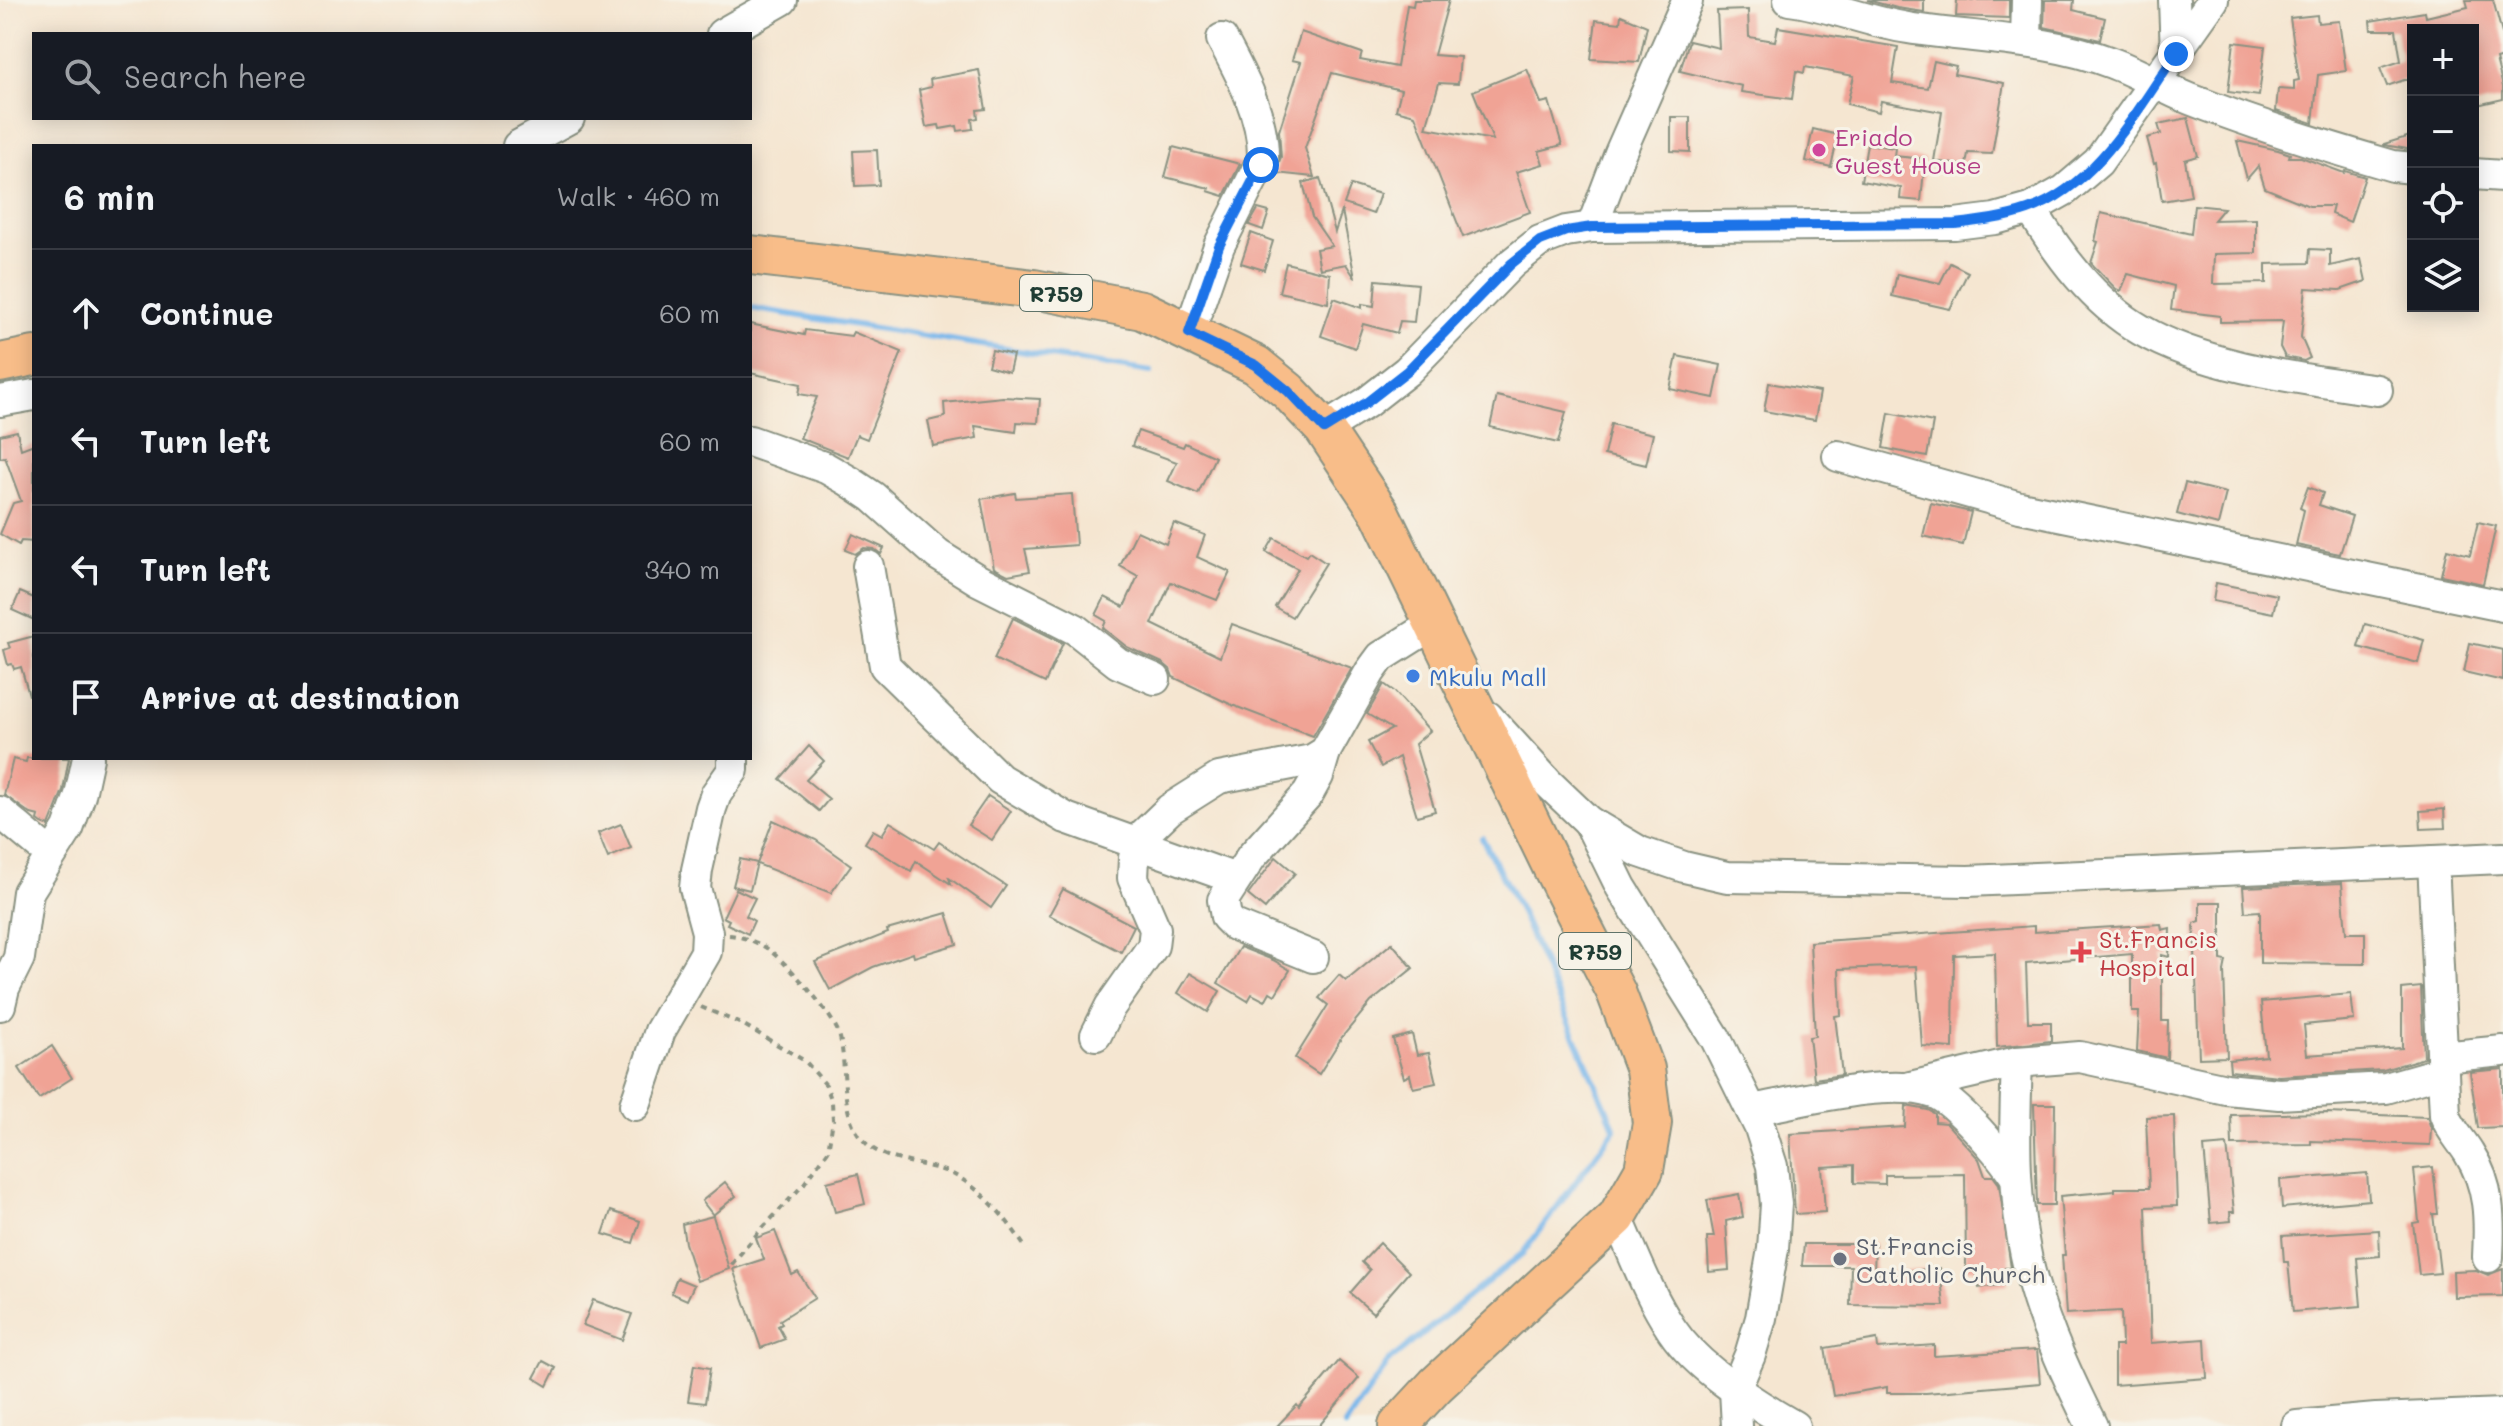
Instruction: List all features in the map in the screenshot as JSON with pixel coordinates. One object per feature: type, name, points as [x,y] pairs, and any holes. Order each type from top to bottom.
[{"type":"main road","name":"R759","points":[[752,255],[1034,289],[1142,310],[1256,365],[1288,391],[1324,429],[1380,513],[1616,992],[1645,1069],[1652,1123],[1644,1170],[1617,1217],[1436,1385],[1398,1426]]},
{"type":"main road","points":[[0,363],[32,356]]},
{"type":"street","points":[[726,32],[782,0]]},
{"type":"street","points":[[1592,227],[1685,0],[1701,0]]},
{"type":"street","points":[[2026,42],[2027,0]]},
{"type":"street","points":[[2174,0],[2176,54]]},
{"type":"street","points":[[1324,429],[1366,403],[1407,371],[1511,264],[1540,241],[1566,231],[1592,227],[1955,224],[1995,219],[2031,209],[2065,190],[2098,162],[2213,0]]},
{"type":"street","points":[[1802,1],[1903,27],[2026,42],[2113,63],[2254,123],[2393,166],[2407,167]]},
{"type":"street","points":[[1189,333],[1219,246],[1263,158],[1263,146],[1244,80],[1222,39]]},
{"type":"street","points":[[522,144],[565,120]]},
{"type":"street","points":[[2479,174],[2503,176]]},
{"type":"street","points":[[2031,209],[2063,259],[2083,281],[2127,320],[2167,344],[2203,356],[2297,378],[2377,390]]},
{"type":"street","points":[[0,401],[32,395]]},
{"type":"street","points":[[752,442],[826,468],[849,481],[873,497],[938,555],[978,580],[1075,629],[1118,663],[1155,679]]},
{"type":"street","points":[[1838,456],[2020,507],[2503,606]]},
{"type":"street","points":[[868,566],[885,666],[1000,779],[1066,818],[1236,879]]},
{"type":"street","points":[[1313,957],[1234,925],[1226,917],[1223,900],[1251,857],[1308,794],[1318,776],[1325,752],[1381,657],[1435,623]]},
{"type":"street","points":[[1473,701],[1548,783],[1589,822],[1640,852],[1727,877],[1968,881],[2503,858]]},
{"type":"street","points":[[1096,1035],[1110,1007],[1153,946],[1155,929],[1133,878],[1134,858],[1153,822],[1199,788],[1219,778],[1312,760],[1325,752]]},
{"type":"street","points":[[0,1005],[4,988],[19,958],[14,895],[68,829],[88,760]]},
{"type":"street","points":[[635,1105],[660,1031],[706,952],[707,932],[697,902],[697,870],[711,808],[716,794],[733,770],[733,760]]},
{"type":"street","points":[[0,812],[50,854]]},
{"type":"street","points":[[1589,822],[1621,887],[1716,1039],[1760,1128],[1772,1166],[1776,1204],[1773,1249],[1761,1318],[1735,1390],[1737,1426]]},
{"type":"street","points":[[2433,861],[2442,1075],[2448,1126],[2475,1163],[2486,1191],[2490,1218],[2488,1257]]},
{"type":"street","points":[[1751,1110],[1856,1092],[1910,1087],[2017,1062],[2080,1057],[2226,1089],[2279,1094],[2386,1088],[2442,1075],[2503,1051]]},
{"type":"street","points":[[2017,1062],[2015,1176],[2032,1282],[2063,1365],[2092,1426]]},
{"type":"street","points":[[1910,1087],[1937,1094],[1996,1147],[2015,1176]]},
{"type":"street","points":[[1617,1217],[1652,1294],[1673,1331],[1735,1390],[1794,1426]]},
{"type":"street","points":[[2297,1426],[2503,1414]]},
{"type":"path","points":[[707,932],[736,936],[765,947],[832,1018],[839,1034],[845,1067],[849,1112],[857,1133],[865,1142],[885,1156],[933,1167],[958,1177],[994,1207],[1011,1225],[1025,1247]]},
{"type":"path","points":[[683,987],[692,1000],[702,1007],[732,1019],[805,1061],[826,1085],[832,1102],[833,1120],[828,1151],[803,1185],[731,1265]]},
{"type":"building","points":[[1414,0],[1449,0],[1434,55],[1460,57],[1458,84],[1439,83],[1426,128],[1493,140],[1473,91],[1527,69],[1541,103],[1549,101],[1562,145],[1539,151],[1543,164],[1516,172],[1530,212],[1463,237],[1415,115],[1396,110],[1401,90],[1332,73],[1305,148],[1314,177],[1275,173],[1281,157],[1279,131],[1301,62],[1292,60],[1301,32],[1362,53],[1360,60],[1397,67],[1407,5],[1413,6]]},
{"type":"building","points":[[1867,0],[1924,0],[1924,12],[1897,8]]},
{"type":"building","points":[[1957,0],[2009,0],[2009,18],[1956,16]]},
{"type":"building","points":[[2045,0],[2074,0],[2073,10],[2105,18],[2100,40],[2044,27]]},
{"type":"building","points":[[2466,0],[2493,0],[2503,37],[2503,57],[2496,59],[2503,99],[2479,105],[2479,24],[2407,24],[2407,80],[2387,86],[2380,68],[2401,61],[2396,30],[2371,30],[2370,21],[2425,12],[2426,17],[2468,7]]},
{"type":"building","points":[[1748,10],[1749,37],[1775,41],[1778,27],[1898,47],[1892,83],[1928,88],[1934,61],[1956,66],[1954,74],[2004,83],[1992,154],[1968,153],[1966,166],[1934,161],[1942,112],[1881,101],[1879,112],[1847,104],[1854,76],[1805,67],[1804,73],[1796,71],[1792,99],[1741,92],[1742,86],[1680,71],[1689,41],[1719,48],[1717,11]]},
{"type":"building","points":[[1621,15],[1647,26],[1639,62],[1591,59],[1596,20],[1620,23]]},
{"type":"building","points":[[2317,15],[2318,23],[2339,21],[2346,71],[2318,75],[2313,123],[2276,111],[2278,89],[2294,90],[2294,81],[2299,80],[2290,18]]},
{"type":"building","points":[[2234,42],[2265,46],[2259,96],[2228,92]]},
{"type":"building","points":[[979,70],[986,109],[977,110],[978,118],[972,119],[973,129],[958,131],[957,126],[940,129],[939,125],[926,127],[919,90],[931,87],[930,79]]},
{"type":"building","points":[[1671,117],[1690,117],[1690,152],[1671,151]]},
{"type":"building","points":[[2188,118],[2198,156],[2185,160],[2191,196],[2162,201],[2156,163],[2147,138],[2161,134],[2158,124]]},
{"type":"building","points":[[1813,129],[1838,135],[1831,167],[1806,161]]},
{"type":"building","points":[[2407,137],[2407,149],[2384,144]]},
{"type":"building","points":[[2237,141],[2278,150],[2290,154],[2289,157],[2301,157],[2344,173],[2365,177],[2350,222],[2331,214],[2333,206],[2309,206],[2265,188],[2258,166],[2247,179]]},
{"type":"building","points":[[1867,144],[1895,148],[1894,156],[1925,159],[1921,201],[1900,199],[1901,188],[1861,181]]},
{"type":"building","points":[[1173,147],[1240,164],[1224,196],[1208,191],[1209,188],[1165,177]]},
{"type":"building","points":[[877,150],[879,185],[855,186],[853,151]]},
{"type":"building","points":[[1320,178],[1335,232],[1342,211],[1355,278],[1346,264],[1320,269],[1316,249],[1332,246],[1312,217],[1303,183]]},
{"type":"building","points":[[1351,185],[1380,194],[1373,214],[1344,204]]},
{"type":"building","points":[[2194,205],[2224,208],[2214,220],[2256,219],[2256,253],[2214,254],[2213,284],[2266,283],[2266,264],[2309,263],[2310,249],[2330,250],[2330,266],[2361,259],[2366,281],[2340,290],[2306,288],[2301,337],[2310,358],[2304,361],[2285,357],[2280,347],[2283,321],[2220,322],[2220,316],[2171,310],[2174,286],[2128,274],[2121,291],[2091,263],[2098,242],[2095,241],[2101,213],[2191,234]]},
{"type":"building","points":[[1258,209],[1269,212],[1263,230],[1249,225]]},
{"type":"building","points":[[1251,233],[1273,241],[1264,270],[1241,263]]},
{"type":"building","points":[[1286,263],[1330,274],[1328,303],[1279,292]]},
{"type":"building","points":[[1950,263],[1968,272],[1950,309],[1892,296],[1897,274],[1940,283]]},
{"type":"building","points":[[1376,280],[1418,284],[1414,322],[1400,321],[1397,333],[1363,324],[1355,348],[1321,336],[1334,298],[1362,308],[1362,304],[1374,306]]},
{"type":"building","points":[[752,324],[804,335],[805,330],[851,336],[853,332],[902,352],[867,439],[857,435],[848,457],[800,438],[817,397],[799,394],[801,384],[752,373]]},
{"type":"building","points":[[992,350],[1013,355],[1009,372],[988,366]]},
{"type":"building","points":[[1677,356],[1721,365],[1714,398],[1670,389]]},
{"type":"building","points":[[1769,383],[1820,392],[1815,420],[1764,411]]},
{"type":"building","points":[[1497,396],[1566,412],[1558,443],[1490,427]]},
{"type":"building","points":[[1003,397],[1040,399],[1038,423],[1017,422],[1016,432],[975,426],[977,438],[933,446],[928,421],[945,417],[944,403]]},
{"type":"building","points":[[1889,413],[1933,422],[1927,457],[1883,448]]},
{"type":"building","points":[[1611,424],[1653,434],[1646,465],[1604,455]]},
{"type":"building","points":[[17,431],[21,449],[32,445],[32,542],[21,541],[19,545],[0,534],[13,503],[21,501],[5,457],[0,458],[0,435]]},
{"type":"building","points":[[1138,431],[1183,447],[1185,443],[1215,457],[1198,494],[1168,481],[1177,462],[1132,446]]},
{"type":"building","points":[[2185,483],[2226,493],[2218,525],[2177,514]]},
{"type":"building","points":[[2308,487],[2323,493],[2319,505],[2352,516],[2340,554],[2296,545],[2304,510],[2300,508]]},
{"type":"building","points":[[1015,493],[1016,498],[1072,494],[1076,545],[1025,549],[1030,571],[1008,575],[994,568],[981,499]]},
{"type":"building","points":[[1931,503],[1971,512],[1963,545],[1923,536]]},
{"type":"building","points":[[2478,522],[2496,526],[2483,584],[2441,575],[2447,549],[2470,555]]},
{"type":"building","points":[[1174,523],[1205,535],[1197,557],[1230,572],[1217,600],[1171,582],[1152,624],[1220,657],[1232,624],[1352,668],[1313,736],[1232,705],[1173,677],[1163,663],[1127,647],[1103,628],[1106,621],[1096,615],[1105,597],[1124,607],[1138,576],[1120,566],[1137,531],[1166,544]]},
{"type":"building","points":[[853,534],[884,548],[881,554],[874,549],[864,548],[855,554],[845,550]]},
{"type":"building","points":[[1274,538],[1306,556],[1309,552],[1326,563],[1292,617],[1275,607],[1298,569],[1266,552]]},
{"type":"building","points":[[2216,583],[2277,595],[2273,613],[2213,601]]},
{"type":"building","points":[[20,592],[32,597],[32,619],[12,610]]},
{"type":"building","points":[[1013,618],[1063,643],[1045,683],[994,659]]},
{"type":"building","points":[[2365,624],[2424,640],[2418,663],[2358,647]]},
{"type":"building","points":[[32,637],[32,695],[29,695],[21,667],[14,669],[12,664],[8,665],[4,650],[10,648],[8,643]]},
{"type":"building","points":[[2470,643],[2503,650],[2503,681],[2464,672]]},
{"type":"building","points":[[1384,684],[1430,731],[1415,744],[1435,811],[1417,816],[1399,757],[1381,767],[1368,742],[1392,729],[1367,714]]},
{"type":"building","points":[[809,746],[824,761],[806,780],[829,799],[819,811],[780,779]]},
{"type":"building","points":[[27,758],[69,760],[63,790],[49,826],[38,820],[39,816],[31,814],[4,795],[13,759],[26,762]]},
{"type":"building","points":[[988,796],[1011,811],[992,840],[968,825]]},
{"type":"building","points":[[2444,809],[2445,828],[2421,829],[2420,811]]},
{"type":"building","points":[[773,820],[816,840],[851,865],[831,893],[757,864]]},
{"type":"building","points":[[890,822],[934,849],[939,842],[1006,886],[991,908],[949,878],[951,884],[916,861],[911,871],[865,843],[873,830],[882,835]]},
{"type":"building","points":[[621,824],[631,848],[608,858],[598,833]]},
{"type":"building","points":[[1276,857],[1295,873],[1265,909],[1248,895]]},
{"type":"building","points":[[740,859],[757,863],[750,890],[733,886]]},
{"type":"building","points":[[2342,883],[2346,933],[2365,933],[2365,964],[2260,963],[2260,911],[2245,912],[2243,887]]},
{"type":"building","points":[[736,889],[755,898],[746,916],[754,921],[748,934],[727,924],[729,920],[723,917]]},
{"type":"building","points":[[1063,889],[1134,926],[1121,952],[1049,915]]},
{"type":"building","points":[[2200,902],[2221,902],[2221,960],[2226,961],[2227,1057],[2199,1058],[2194,923],[2200,921]]},
{"type":"building","points":[[947,913],[957,944],[914,957],[913,953],[873,967],[830,990],[815,962],[888,933],[887,930]]},
{"type":"building","points":[[2161,924],[2162,930],[2170,928],[2169,957],[2162,955],[2162,1021],[2168,1021],[2167,1058],[2137,1051],[2139,1012],[2132,1012],[2132,954],[2026,963],[2028,1022],[2051,1022],[2051,1041],[1997,1047],[1995,953],[1954,955],[1953,1048],[1922,1046],[1916,966],[1839,969],[1841,1015],[1835,1016],[1842,1075],[1814,1079],[1809,1037],[1815,1036],[1810,942],[2034,926],[2034,932]]},
{"type":"building","points":[[1392,943],[1413,968],[1371,1002],[1342,1037],[1319,1074],[1295,1058],[1328,1005],[1319,998],[1339,975],[1346,981]]},
{"type":"building","points":[[1240,947],[1290,970],[1275,995],[1270,992],[1265,1001],[1252,994],[1248,1001],[1218,983]]},
{"type":"building","points":[[1190,973],[1220,991],[1208,1012],[1178,993]]},
{"type":"building","points":[[2421,987],[2424,1058],[2383,1070],[2279,1076],[2230,1071],[2229,1060],[2266,1056],[2261,1002],[2351,994],[2354,1020],[2304,1025],[2307,1055],[2402,1048],[2402,989]]},
{"type":"building","points":[[1412,1034],[1417,1055],[1429,1053],[1436,1083],[1413,1088],[1410,1075],[1404,1078],[1393,1039]]},
{"type":"building","points":[[52,1046],[72,1078],[39,1099],[19,1068]]},
{"type":"building","points":[[2503,1069],[2503,1127],[2478,1128],[2470,1072]]},
{"type":"building","points":[[2034,1104],[2055,1104],[2054,1205],[2037,1205]]},
{"type":"building","points":[[1906,1106],[1928,1110],[1935,1114],[1935,1122],[1946,1123],[1979,1159],[1985,1176],[1993,1176],[1999,1184],[2011,1268],[2005,1268],[2008,1284],[1979,1288],[1976,1269],[1966,1268],[1965,1174],[1885,1175],[1885,1184],[1854,1183],[1854,1165],[1822,1167],[1825,1212],[1795,1214],[1790,1134],[1905,1127]]},
{"type":"building","points":[[2328,1113],[2427,1117],[2431,1128],[2430,1145],[2311,1141],[2311,1144],[2232,1145],[2231,1115]]},
{"type":"building","points":[[2174,1116],[2177,1206],[2146,1207],[2151,1343],[2205,1339],[2207,1378],[2114,1385],[2114,1346],[2122,1346],[2121,1311],[2066,1314],[2060,1196],[2115,1191],[2115,1188],[2149,1188],[2146,1117]]},
{"type":"building","points":[[2227,1145],[2234,1212],[2230,1212],[2231,1221],[2211,1223],[2204,1147]]},
{"type":"building","points":[[2433,1167],[2438,1214],[2433,1214],[2440,1273],[2419,1275],[2413,1223],[2419,1222],[2414,1169]]},
{"type":"building","points":[[2367,1173],[2369,1200],[2282,1208],[2280,1180]]},
{"type":"building","points":[[858,1174],[865,1204],[835,1212],[827,1182]]},
{"type":"building","points":[[725,1182],[736,1196],[713,1215],[702,1201]]},
{"type":"building","points":[[1739,1194],[1743,1217],[1726,1221],[1729,1270],[1709,1272],[1707,1237],[1714,1237],[1707,1200]]},
{"type":"building","points":[[611,1211],[640,1221],[633,1243],[603,1234]]},
{"type":"building","points":[[713,1216],[729,1269],[697,1281],[682,1224]]},
{"type":"building","points":[[2379,1230],[2380,1256],[2357,1258],[2361,1306],[2293,1312],[2282,1236]]},
{"type":"building","points":[[775,1231],[792,1275],[798,1272],[815,1298],[780,1320],[782,1324],[778,1326],[785,1339],[761,1348],[733,1269],[764,1259],[756,1238]]},
{"type":"building","points":[[1380,1243],[1409,1272],[1373,1313],[1350,1293],[1370,1270],[1362,1262]]},
{"type":"building","points":[[1804,1244],[1875,1244],[1874,1274],[1940,1268],[1944,1306],[1850,1305],[1851,1266],[1802,1266]]},
{"type":"building","points":[[2503,1269],[2503,1296],[2454,1297],[2453,1271],[2476,1270],[2488,1275]]},
{"type":"building","points":[[677,1278],[694,1285],[687,1300],[671,1293]]},
{"type":"building","points":[[593,1300],[632,1314],[622,1340],[583,1325]]},
{"type":"building","points":[[1877,1339],[1878,1349],[1934,1345],[1934,1356],[2037,1350],[2040,1383],[1926,1393],[1887,1393],[1887,1387],[1833,1396],[1825,1348]]},
{"type":"building","points":[[543,1361],[556,1368],[547,1386],[534,1378]]},
{"type":"building","points":[[1339,1361],[1359,1378],[1319,1426],[1277,1426],[1297,1405],[1299,1408]]},
{"type":"building","points":[[694,1365],[710,1368],[705,1403],[688,1401]]},
{"type":"waterway","points":[[752,308],[1151,372]]},
{"type":"waterway","points":[[1345,1426],[1389,1361],[1523,1253],[1615,1129],[1519,908],[1482,838]]},
{"type":"place","name":"Eriado Guest House","points":[[1819,150]]},
{"type":"place","name":"Mkulu Mall","points":[[1413,676]]},
{"type":"place","name":"St.Francis Hospital","points":[[2081,952]]},
{"type":"place","name":"St.Francis Catholic Church","points":[[1840,1259]]},
{"type":"route","points":[[1261,165],[1219,246],[1189,333],[1256,365],[1288,391],[1324,429],[1366,403],[1407,371],[1511,264],[1540,241],[1566,231],[1592,227],[1955,224],[1995,219],[2031,209],[2065,190],[2098,162],[2176,54]]}]
